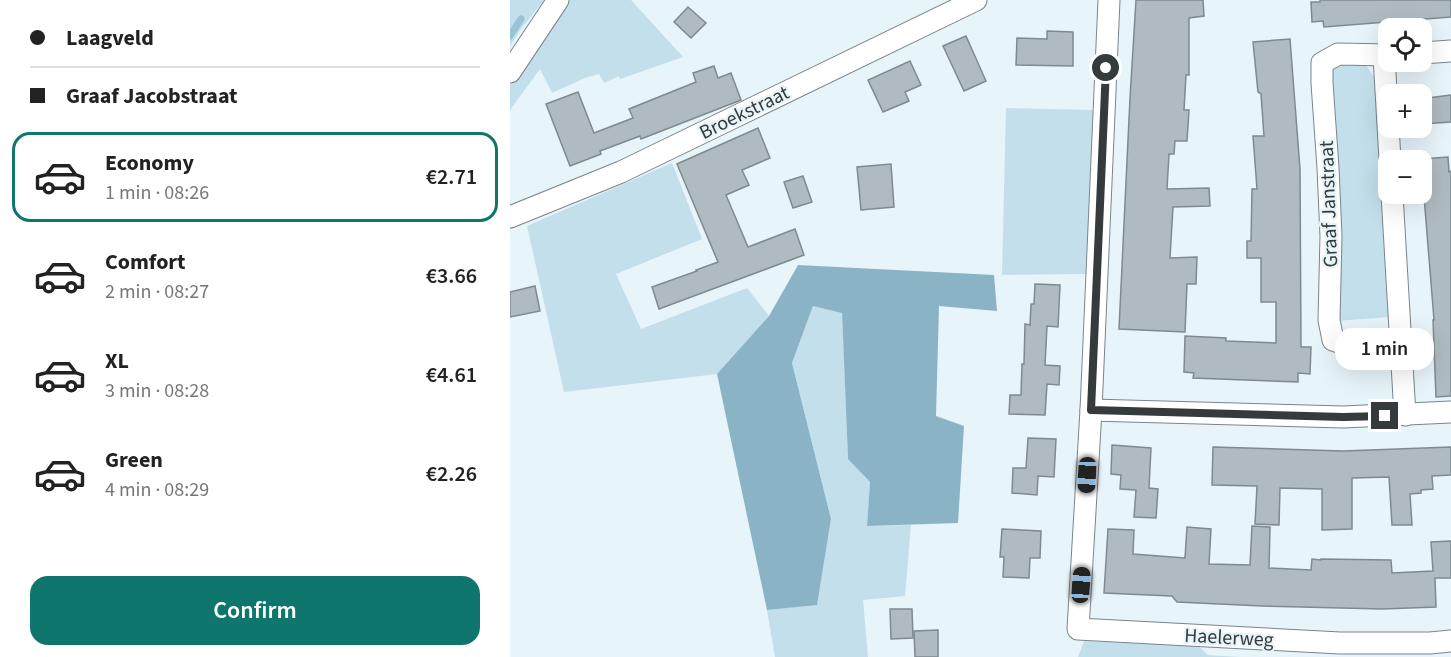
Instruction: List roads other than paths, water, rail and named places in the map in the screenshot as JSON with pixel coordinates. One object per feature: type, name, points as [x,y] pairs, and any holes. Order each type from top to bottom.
[{"type":"street","points":[[510,72],[558,0]]},
{"type":"street","name":"Broekstraat","points":[[510,217],[621,172],[976,0]]},
{"type":"street","points":[[1109,0],[1091,410],[1343,417],[1451,412]]},
{"type":"street","points":[[1432,52],[1451,51]]},
{"type":"street","name":"Graaf Janstraat","points":[[1378,56],[1338,54],[1322,63],[1330,225],[1329,320],[1333,340],[1348,345],[1401,343]]},
{"type":"street","name":"Graaf Janstraat","points":[[1387,72],[1390,150]]},
{"type":"street","points":[[1393,204],[1406,415]]},
{"type":"street","name":"Haelerweg","points":[[1091,410],[1078,629],[1340,643],[1451,641]]},
{"type":"waterway","points":[[510,36],[521,19]]}]
